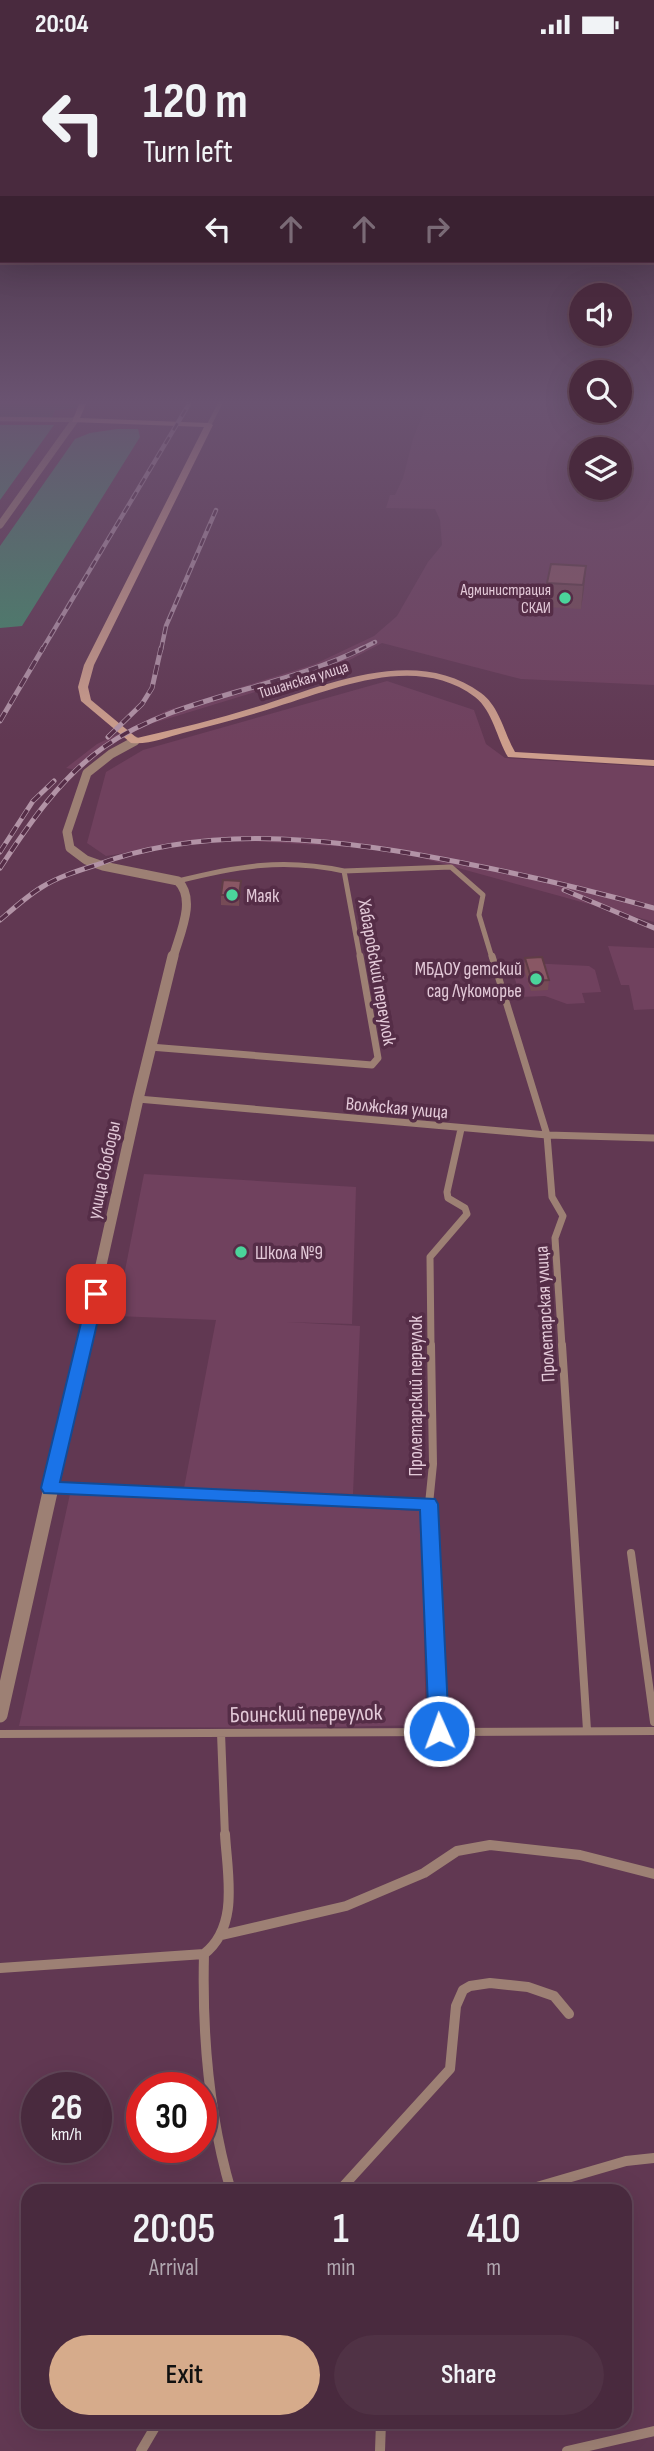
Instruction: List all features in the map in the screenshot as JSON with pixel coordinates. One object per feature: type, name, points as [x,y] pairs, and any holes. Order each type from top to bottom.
[{"type":"main road","points":[[135,741],[86,701],[83,687],[89,664],[163,516]]},
{"type":"main road","name":"Тишанская улица","points":[[135,741],[202,725],[366,676],[402,674],[447,680],[468,688],[481,697],[512,755],[654,763]]},
{"type":"street","points":[[135,741],[111,754],[87,773],[67,832],[70,848],[86,860],[178,881],[245,864],[272,861],[298,861],[344,871]]},
{"type":"street","name":"Пролетарская улица","points":[[344,871],[417,866],[451,867],[483,895],[480,915],[547,1135],[552,1197],[563,1216],[555,1238],[587,1730]]},
{"type":"street","name":"Хабаровский переулок","points":[[150,1047],[362,1065],[376,1062],[378,1058],[344,871]]},
{"type":"street","name":"улица Свободы","points":[[0,1715],[3,1692],[105,1257],[138,1099],[188,898],[185,888],[178,881]]},
{"type":"street","name":"Волжская улица","points":[[138,1099],[461,1129],[654,1138]]},
{"type":"street","name":"Пролетарский переулок","points":[[439,1731],[429,1504],[433,1464],[430,1257],[437,1246],[461,1226],[467,1214],[465,1208],[448,1198],[447,1192],[461,1129]]},
{"type":"street","points":[[50,1488],[429,1504]]},
{"type":"street","points":[[631,1553],[654,1722]]},
{"type":"street","name":"Боинский переулок","points":[[0,1734],[654,1731]]},
{"type":"street","points":[[0,1968],[204,1954],[216,1946],[222,1935],[228,1910],[221,1733]]},
{"type":"street","points":[[222,1935],[346,1906],[424,1873],[457,1851],[490,1845],[580,1855],[654,1874]]},
{"type":"street","points":[[204,1954],[203,2042],[209,2100],[228,2184]]},
{"type":"street","points":[[346,2184],[450,2069],[454,2057],[455,2009],[463,1990],[472,1984],[486,1983],[547,1992],[565,2005],[569,2014]]},
{"type":"street","points":[[547,2184],[626,2161],[654,2158]]},
{"type":"street","points":[[141,2451],[154,2429]]},
{"type":"street","points":[[380,2451],[381,2429]]},
{"type":"street","points":[[567,2451],[654,2431]]},
{"type":"shaded area","points":[[438,516],[654,516],[654,685],[521,679],[382,643],[344,663],[314,674],[147,725],[108,746],[77,770],[66,768],[97,744],[168,710],[315,664],[374,636],[397,616],[428,562],[442,545]]},
{"type":"shaded area","points":[[387,681],[474,710],[486,744],[505,758],[654,767],[654,922],[383,849],[217,839],[106,856],[87,843],[106,772],[143,750]]},
{"type":"shaded area","points":[[608,946],[654,948],[654,1009],[634,1010],[629,985],[621,985]]},
{"type":"shaded area","points":[[509,962],[589,966],[595,970],[601,992],[582,993],[585,1003],[567,1004],[545,996],[521,997]]},
{"type":"shaded area","points":[[144,1174],[356,1187],[352,1324],[286,1322],[360,1326],[353,1494],[184,1488],[216,1320],[116,1316]]},
{"type":"shaded area","points":[[70,1494],[421,1511],[426,1725],[284,1728],[19,1726]]},
{"type":"green space","points":[[21,516],[91,516],[22,626],[0,628],[0,546]]},
{"type":"building","points":[[551,564],[586,566],[583,585],[547,583]]},
{"type":"building","points":[[223,880],[241,881],[239,895],[221,895]]},
{"type":"building","points":[[542,957],[549,980],[532,981],[525,958]]},
{"type":"railway","points":[[42,650],[122,516]]},
{"type":"railway","points":[[161,650],[166,626],[213,516]]},
{"type":"railway","points":[[363,648],[375,642]]},
{"type":"railway","points":[[0,721],[43,648]]},
{"type":"railway","points":[[108,737],[142,704],[152,688],[161,648]]},
{"type":"railway","points":[[0,868],[59,787],[88,759],[132,730],[196,704],[298,674],[363,648]]},
{"type":"railway","points":[[359,650],[363,648]]},
{"type":"railway","points":[[0,852],[33,801],[54,781]]},
{"type":"railway","points":[[0,920],[36,891],[75,872],[141,851],[234,839],[328,842],[422,855],[538,879],[654,908]]},
{"type":"railway","points":[[564,890],[654,928]]},
{"type":"place","name":"Администрация СКАИ","points":[[565,598]]},
{"type":"place","name":"Mаяк","points":[[232,895]]},
{"type":"place","name":"МБДОУ детский сад Лукоморье","points":[[536,979]]},
{"type":"place","name":"Школа №9","points":[[241,1252]]},
{"type":"route","points":[[96,1294],[50,1488],[429,1504],[439,1731]]}]
